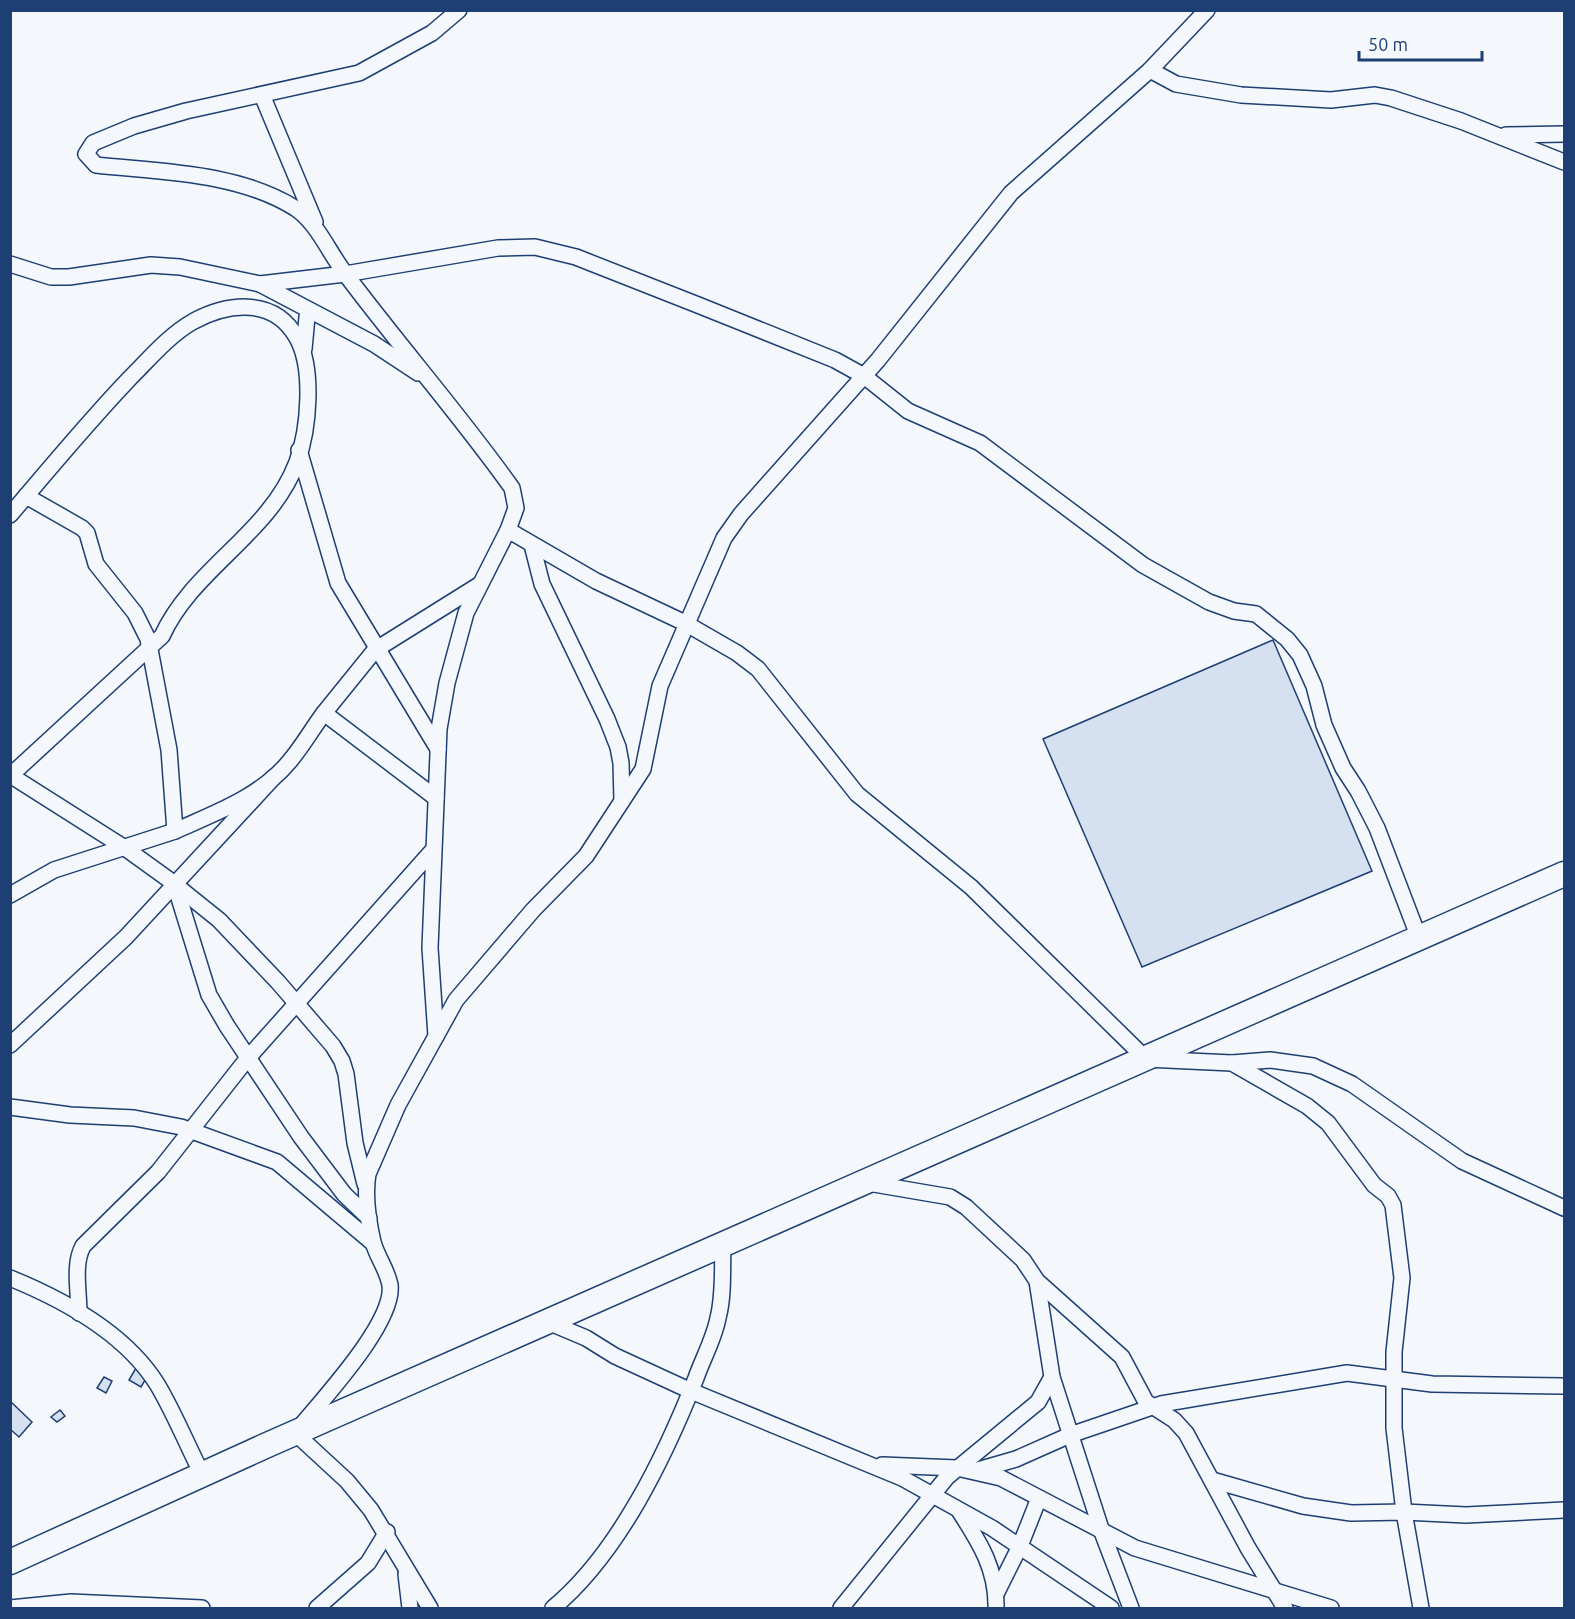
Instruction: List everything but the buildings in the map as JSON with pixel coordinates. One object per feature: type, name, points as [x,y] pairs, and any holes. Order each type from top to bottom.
[{"type":"highway","points":[[10,1562],[202,1474],[1564,874]]},
{"type":"street","points":[[436,1036],[430,948],[433,850],[438,750],[447,683],[466,613],[508,530],[516,508],[512,488],[345,274],[321,236],[297,209],[273,197],[213,178],[96,165],[86,154],[93,142],[134,126],[186,111],[358,73],[432,33],[459,10]]},
{"type":"street","points":[[366,1186],[368,1174],[398,1106],[468,982],[586,856],[645,761],[660,686],[685,623],[724,538],[741,514],[864,376],[1011,193],[1150,70],[1206,10]]},
{"type":"street","points":[[1150,70],[1176,84],[1241,95],[1331,100],[1375,95],[1391,98],[1500,136],[1564,162]]},
{"type":"street","points":[[262,95],[321,236]]},
{"type":"street","points":[[1500,136],[1564,134]]},
{"type":"street","points":[[10,264],[35,274],[60,277],[151,265],[180,267],[260,284],[345,274],[498,248],[535,247],[576,257],[834,360],[864,376],[908,411],[980,443],[1143,565],[1209,602],[1234,611],[1256,614],[1287,639],[1300,655],[1314,686],[1324,725],[1342,768],[1359,791],[1377,828],[1419,938]]},
{"type":"street","points":[[260,284],[314,317],[374,344],[430,382]]},
{"type":"street","points":[[10,514],[101,407],[173,336],[194,321],[237,306],[260,308],[277,314],[314,317]]},
{"type":"street","points":[[277,314],[287,322],[304,350],[308,376],[306,420],[297,461],[273,506],[187,597],[162,636],[11,775],[125,848],[219,920],[333,1046],[342,1061],[346,1074],[355,1143],[366,1186],[374,1243],[390,1287],[383,1318],[372,1336],[296,1433],[347,1482],[387,1532],[405,1568],[430,1608]]},
{"type":"street","points":[[304,350],[314,317]]},
{"type":"street","points":[[299,450],[332,570],[438,750]]},
{"type":"street","points":[[26,496],[87,533],[96,564],[135,613],[145,630],[151,647],[169,750],[175,831]]},
{"type":"street","points":[[508,530],[596,581],[685,623],[737,653],[758,669],[857,794],[971,887],[1146,1059],[1232,1063],[1270,1060],[1313,1066],[1352,1084],[1462,1161],[1564,1208]]},
{"type":"street","points":[[532,545],[542,584],[608,719],[618,747],[621,763],[622,801]]},
{"type":"street","points":[[10,1045],[126,937],[288,763],[358,668],[379,648],[481,584]]},
{"type":"street","points":[[324,713],[436,798]]},
{"type":"street","points":[[10,895],[54,870],[175,831],[246,798],[274,777]]},
{"type":"street","points":[[79,1313],[78,1266],[79,1254],[83,1246],[158,1172],[247,1059],[433,850]]},
{"type":"street","points":[[175,885],[209,994],[247,1059],[344,1194],[369,1218]]},
{"type":"street","points":[[1232,1063],[1307,1106],[1328,1123],[1374,1185],[1388,1196],[1393,1205],[1402,1278],[1396,1317],[1395,1438],[1404,1512],[1421,1608]]},
{"type":"street","points":[[10,1101],[18,1108],[70,1115],[134,1119],[189,1130],[277,1162],[374,1243]]},
{"type":"street","points":[[867,1183],[950,1197],[966,1207],[1023,1260],[1038,1281],[1122,1357],[1137,1389],[1153,1407],[1174,1420],[1186,1433],[1272,1590],[1285,1608]]},
{"type":"street","points":[[553,1608],[595,1562],[639,1499],[659,1463],[719,1317],[723,1246]]},
{"type":"street","points":[[10,1278],[46,1292],[98,1325],[132,1354],[156,1383],[202,1474]]},
{"type":"street","points":[[1038,1281],[1052,1377],[1102,1532],[1131,1608]]},
{"type":"street","points":[[548,1322],[586,1338],[615,1356],[690,1391],[873,1464],[1020,1546],[1111,1608]]},
{"type":"street","points":[[978,1470],[1016,1459],[1070,1435],[1153,1407],[1347,1373],[1471,1386],[1564,1386]]},
{"type":"street","points":[[841,1608],[931,1496],[957,1468],[1038,1402],[1052,1377]]},
{"type":"street","points":[[873,1464],[978,1470],[1001,1478],[1134,1548],[1330,1608]]},
{"type":"street","points":[[1212,1480],[1303,1506],[1351,1513],[1404,1512],[1466,1515],[1564,1510]]},
{"type":"street","points":[[996,1601],[1039,1498]]},
{"type":"street","points":[[958,1510],[986,1554],[996,1601]]},
{"type":"street","points":[[317,1608],[355,1577],[368,1563],[387,1532]]},
{"type":"street","points":[[405,1568],[410,1608]]},
{"type":"street","points":[[10,1608],[71,1602],[110,1607],[202,1608]]}]
